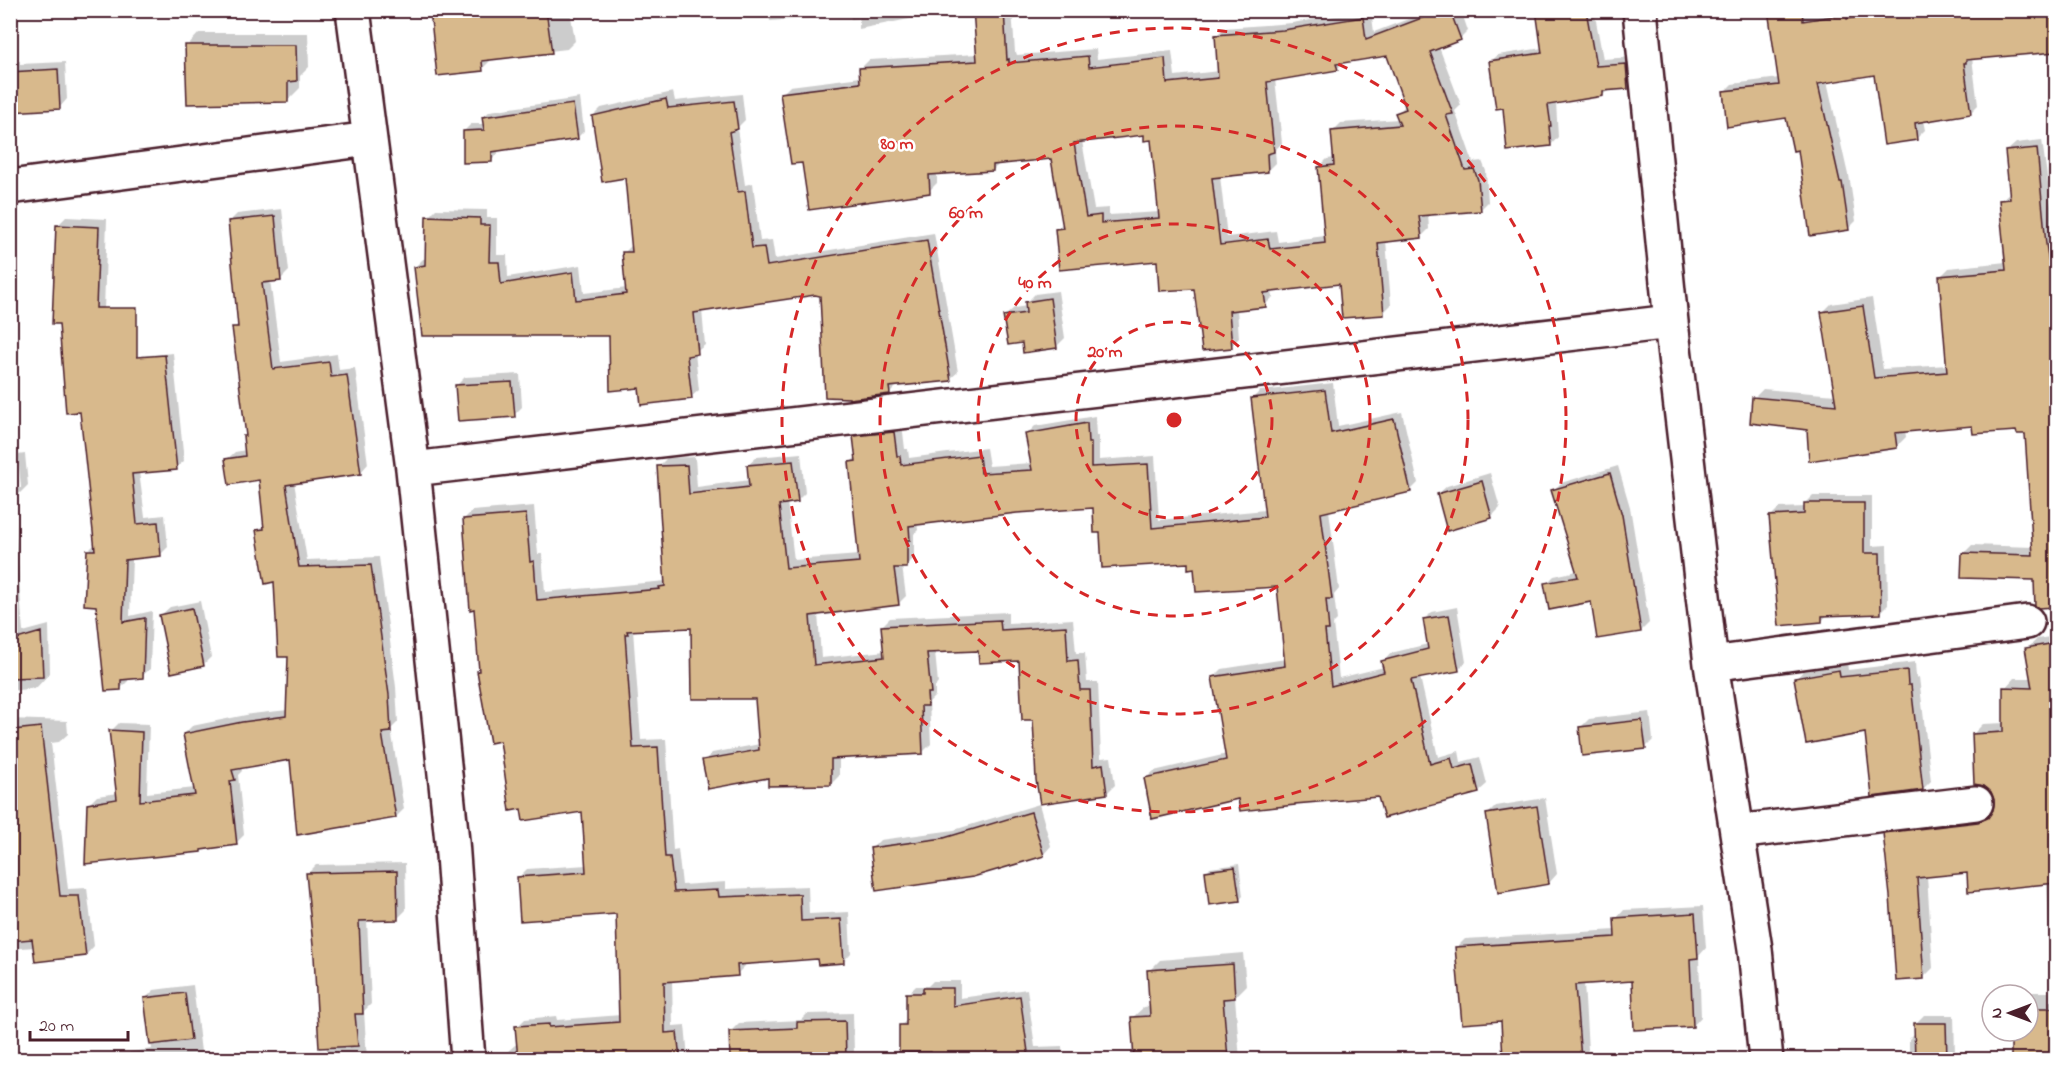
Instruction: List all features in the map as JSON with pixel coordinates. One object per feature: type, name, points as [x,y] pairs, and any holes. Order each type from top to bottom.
[{"type":"street","points":[[353,10],[413,469],[452,841],[468,1059]]},
{"type":"street","points":[[1640,10],[1671,322],[1711,664],[1755,949],[1766,1059]]},
{"type":"street","points":[[10,187],[369,139]]},
{"type":"street","points":[[413,469],[1671,322]]},
{"type":"street","points":[[1711,664],[2027,622]]},
{"type":"street","points":[[1737,832],[1976,803]]},
{"type":"building","points":[[430,10],[546,10],[552,53],[482,61],[483,71],[437,76]]},
{"type":"building","points":[[973,10],[1004,10],[1009,63],[1088,56],[1089,67],[1165,58],[1167,83],[1218,78],[1215,35],[1283,30],[1363,17],[1366,39],[1443,10],[1450,10],[1461,40],[1430,52],[1453,114],[1446,115],[1465,170],[1474,169],[1478,180],[1481,211],[1419,216],[1422,238],[1378,243],[1384,315],[1342,318],[1339,284],[1264,293],[1266,307],[1229,311],[1232,348],[1202,351],[1194,289],[1159,291],[1157,261],[1059,270],[1055,229],[1063,228],[1051,159],[993,165],[993,171],[929,175],[930,193],[809,210],[802,163],[791,164],[780,93],[860,83],[859,68],[977,61]],"holes":[[[1387,56],[1406,109],[1395,113],[1400,125],[1331,131],[1334,165],[1318,167],[1325,243],[1270,249],[1268,239],[1220,245],[1212,178],[1268,172],[1267,154],[1274,152],[1267,82],[1338,70],[1336,64]],[[1144,135],[1144,141],[1151,140],[1159,218],[1101,223],[1101,215],[1086,217],[1074,143]]]},
{"type":"building","points":[[1536,10],[1586,10],[1596,66],[1626,64],[1628,89],[1603,91],[1603,96],[1548,105],[1551,146],[1507,151],[1503,108],[1496,109],[1489,61],[1542,53]]},
{"type":"building","points":[[1768,10],[1802,10],[1803,21],[1846,14],[1847,19],[1903,10],[2056,10],[2056,52],[1966,60],[1964,63],[1971,114],[1915,123],[1917,140],[1884,145],[1874,75],[1818,84],[1840,182],[1842,182],[1849,230],[1810,236],[1798,150],[1793,151],[1786,118],[1727,127],[1723,91],[1779,85]]},
{"type":"building","points":[[185,45],[296,45],[297,81],[288,82],[288,102],[187,104]]},
{"type":"building","points":[[58,69],[60,109],[10,112],[10,72]]},
{"type":"building","points":[[666,99],[668,108],[734,101],[738,129],[729,132],[738,192],[745,191],[752,248],[764,247],[767,266],[927,240],[951,381],[889,387],[890,394],[849,399],[825,397],[820,296],[815,295],[694,313],[698,354],[687,356],[692,399],[641,405],[639,388],[610,391],[609,336],[422,336],[414,267],[425,265],[426,216],[480,218],[480,225],[490,225],[489,262],[499,262],[501,284],[573,272],[576,300],[626,294],[622,252],[632,252],[625,178],[602,182],[592,116]]},
{"type":"building","points":[[573,104],[578,139],[492,152],[492,162],[463,163],[463,131],[484,130],[482,117]]},
{"type":"building","points":[[2037,148],[2046,244],[2056,307],[2056,339],[2053,339],[2056,400],[2056,607],[2038,608],[2035,606],[2034,580],[1961,578],[1962,553],[2033,555],[2025,434],[2017,434],[2016,431],[1973,434],[1972,426],[1895,433],[1897,448],[1809,461],[1807,430],[1750,423],[1752,397],[1836,405],[1821,312],[1863,306],[1874,378],[1947,372],[1939,276],[2006,270],[1999,200],[2010,199],[2005,151]]},
{"type":"building","points":[[275,216],[281,281],[262,283],[273,369],[329,362],[331,377],[347,375],[361,474],[286,485],[299,567],[371,565],[389,695],[391,732],[382,733],[396,818],[297,835],[290,760],[232,770],[235,780],[230,781],[237,845],[201,850],[201,852],[85,864],[87,804],[117,799],[109,730],[142,732],[140,801],[195,795],[183,734],[286,716],[288,657],[278,657],[274,582],[265,584],[256,530],[264,529],[259,480],[229,485],[225,459],[245,456],[243,436],[246,436],[232,327],[238,327],[228,221]]},
{"type":"building","points":[[56,225],[99,227],[96,308],[137,308],[137,357],[165,355],[177,470],[132,474],[137,524],[158,522],[161,556],[125,560],[123,622],[145,618],[143,678],[121,680],[121,690],[105,691],[96,606],[84,605],[87,550],[95,550],[80,412],[66,413],[59,324],[52,324]]},
{"type":"building","points":[[1050,298],[1057,348],[1023,353],[1022,343],[1008,345],[1003,316],[1026,313],[1025,302]]},
{"type":"building","points":[[512,382],[515,417],[458,421],[455,385]]},
{"type":"building","points":[[1325,390],[1331,433],[1394,419],[1411,492],[1321,513],[1332,599],[1326,599],[1329,630],[1325,630],[1331,686],[1384,672],[1381,661],[1428,649],[1423,619],[1449,615],[1459,671],[1411,680],[1430,764],[1451,758],[1454,769],[1472,764],[1479,793],[1384,818],[1378,797],[1240,811],[1238,799],[1152,819],[1144,778],[1226,760],[1212,677],[1285,666],[1277,587],[1196,592],[1194,568],[1188,569],[1188,563],[1102,568],[1100,533],[1094,533],[1093,508],[1017,513],[909,526],[907,568],[894,568],[899,605],[810,616],[814,665],[884,657],[881,626],[1000,620],[1001,630],[1066,626],[1068,661],[1078,660],[1080,690],[1090,690],[1093,766],[1103,764],[1107,794],[1040,804],[1036,780],[1033,720],[1022,720],[1019,661],[979,663],[978,651],[927,653],[931,693],[927,693],[928,706],[921,706],[923,754],[831,759],[831,785],[768,786],[768,778],[708,789],[702,760],[759,750],[755,699],[692,699],[691,628],[627,631],[628,634],[625,634],[633,748],[658,747],[665,857],[670,857],[674,892],[718,890],[719,897],[800,894],[801,921],[841,919],[844,963],[818,965],[817,959],[737,965],[738,976],[664,982],[665,1033],[677,1032],[680,1059],[518,1059],[515,1026],[549,1024],[549,1027],[619,1022],[616,914],[520,921],[517,877],[586,872],[582,812],[523,821],[521,809],[510,811],[500,741],[490,743],[477,671],[479,671],[474,609],[470,610],[463,519],[526,514],[530,562],[534,561],[537,600],[660,589],[659,587],[665,586],[657,466],[687,465],[689,494],[749,487],[747,465],[793,461],[798,502],[779,505],[786,568],[859,562],[849,462],[856,461],[853,436],[894,432],[897,456],[900,456],[901,465],[979,455],[981,473],[1032,470],[1025,434],[1087,423],[1088,443],[1091,443],[1091,467],[1148,464],[1152,528],[1265,517],[1251,398]]},
{"type":"building","points":[[1610,473],[1622,515],[1641,632],[1597,639],[1591,602],[1549,610],[1544,583],[1578,577],[1551,490]]},
{"type":"building","points":[[1482,481],[1492,518],[1447,531],[1437,494]]},
{"type":"building","points":[[1804,503],[1864,503],[1864,553],[1880,553],[1881,614],[1822,616],[1822,622],[1779,626],[1769,516],[1804,514]]},
{"type":"building","points":[[192,608],[204,666],[171,673],[159,615]]},
{"type":"building","points":[[41,632],[43,677],[10,678],[10,641]]},
{"type":"building","points":[[2056,643],[2056,883],[1968,892],[1967,873],[1917,878],[1924,979],[1896,981],[1883,833],[1978,822],[1988,818],[1993,810],[1994,800],[1991,792],[1984,786],[1974,784],[1972,734],[2003,732],[2003,687],[2032,688],[2025,648]]},
{"type":"building","points":[[1839,670],[1840,677],[1907,670],[1908,685],[1911,685],[1923,790],[1872,797],[1865,733],[1806,744],[1794,678]]},
{"type":"building","points":[[1642,720],[1646,749],[1582,756],[1579,727]]},
{"type":"building","points":[[41,727],[60,896],[79,896],[86,956],[35,962],[32,939],[10,941],[10,762],[16,761],[13,730]]},
{"type":"building","points":[[1537,806],[1549,884],[1498,893],[1486,814]]},
{"type":"building","points":[[1031,812],[1044,856],[973,877],[876,891],[870,848],[944,838]]},
{"type":"building","points":[[1235,867],[1240,901],[1209,905],[1205,871]]},
{"type":"building","points":[[397,871],[398,920],[359,921],[363,1014],[355,1014],[358,1046],[319,1048],[314,956],[306,873]]},
{"type":"building","points":[[1695,913],[1698,958],[1690,959],[1693,1027],[1634,1030],[1632,981],[1575,985],[1581,1059],[1503,1059],[1501,1021],[1462,1024],[1455,947],[1615,937],[1614,918]]},
{"type":"building","points":[[1233,964],[1235,998],[1223,999],[1228,1059],[1134,1059],[1131,1017],[1150,1016],[1147,970]]},
{"type":"building","points":[[923,988],[953,988],[953,1006],[1020,996],[1029,1059],[932,1059],[931,1052],[899,1052],[899,1025],[906,1025],[906,993],[923,993]]},
{"type":"building","points":[[185,993],[191,1040],[150,1045],[144,998]]},
{"type":"building","points":[[2040,1008],[2056,1008],[2056,1059],[2011,1059],[2011,1043],[2040,1043]]},
{"type":"building","points":[[845,1021],[846,1059],[730,1059],[729,1031],[797,1028],[797,1022]]},
{"type":"building","points":[[1914,1023],[1946,1023],[1947,1059],[1915,1059]]}]
